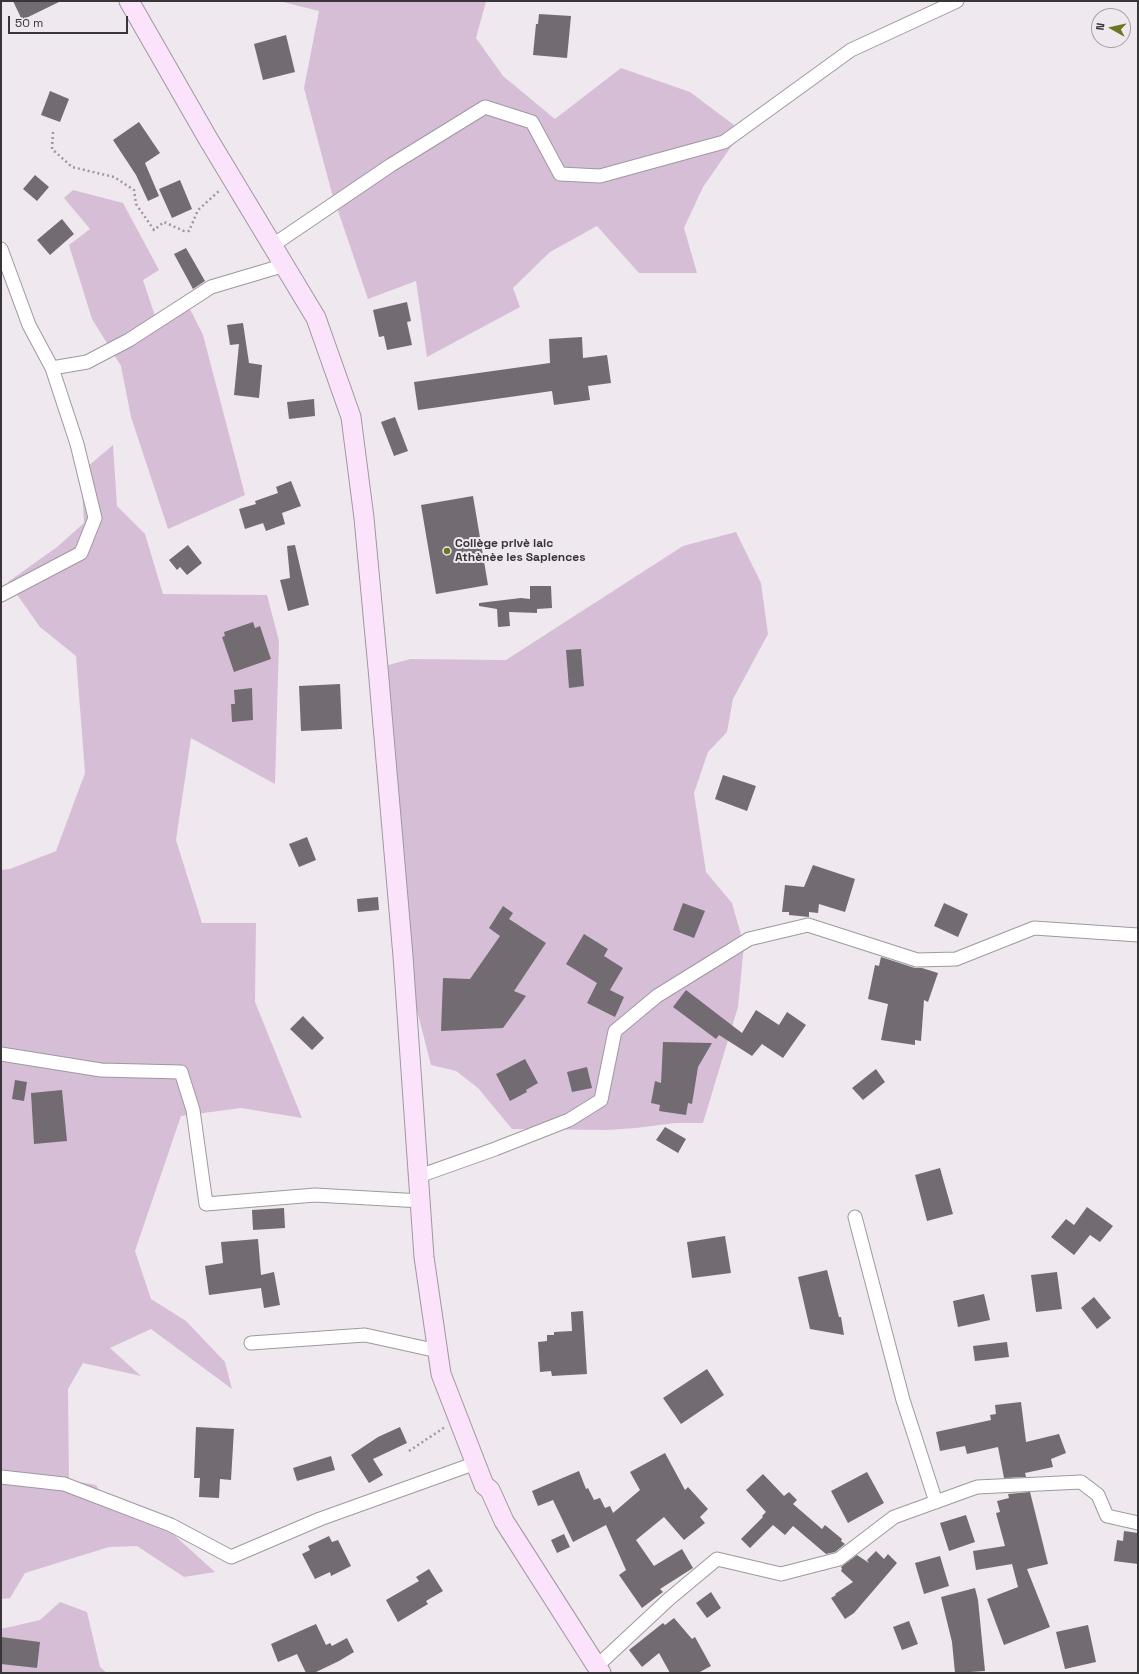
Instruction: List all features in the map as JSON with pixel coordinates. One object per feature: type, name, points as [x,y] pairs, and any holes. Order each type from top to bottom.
[{"type":"street","points":[[129,1],[316,318],[351,417],[373,604],[403,956],[424,1257],[441,1374],[484,1485],[490,1490],[504,1520],[599,1670],[669,1599],[717,1559],[781,1574],[832,1561],[839,1559],[894,1517],[977,1487],[1081,1482],[1098,1495],[1107,1516],[1138,1523]]},
{"type":"street","points":[[273,245],[391,164],[485,107],[532,122],[560,174],[600,176],[724,142],[851,50],[957,1]]},
{"type":"street","points":[[1,249],[29,325],[52,368],[77,444],[94,518],[81,553],[1,595]]},
{"type":"street","points":[[52,368],[87,362],[129,340],[211,287],[285,265]]},
{"type":"street","points":[[419,1176],[495,1149],[569,1120],[601,1100],[615,1031],[657,996],[749,939],[808,925],[917,960],[956,959],[1034,928],[1138,934]]},
{"type":"street","points":[[1,1054],[101,1070],[181,1072],[193,1110],[206,1204],[314,1195],[420,1201]]},
{"type":"street","points":[[855,1217],[903,1400],[936,1502]]},
{"type":"street","points":[[251,1343],[365,1336],[438,1351]]},
{"type":"street","points":[[1,1476],[64,1484],[171,1525],[231,1556],[320,1519],[476,1463]]},
{"type":"path","points":[[53,132],[52,149],[72,167],[114,178],[134,190],[136,204],[154,230],[164,222],[184,231],[189,231],[198,210],[233,179]]},
{"type":"path","points":[[409,1451],[458,1418]]},
{"type":"shaded area","points":[[279,1],[486,1],[476,38],[503,76],[555,119],[621,68],[690,92],[742,131],[703,187],[684,228],[697,273],[639,273],[597,226],[550,252],[513,288],[520,307],[427,357],[416,281],[368,299],[331,190],[304,88],[319,11]]},
{"type":"shaded area","points":[[73,190],[123,203],[159,270],[143,280],[156,319],[189,307],[203,335],[245,495],[168,529],[131,417],[121,366],[92,319],[69,245],[90,229],[64,198]]},
{"type":"shaded area","points":[[113,445],[117,506],[145,534],[163,594],[267,595],[279,641],[275,784],[191,738],[176,840],[202,923],[256,923],[255,1002],[302,1118],[241,1108],[181,1116],[135,1251],[151,1299],[186,1321],[225,1362],[232,1389],[151,1329],[110,1348],[141,1376],[83,1363],[68,1389],[69,1480],[96,1485],[111,1510],[173,1534],[215,1572],[184,1577],[137,1546],[109,1547],[25,1573],[10,1598],[1,1599],[1,870],[10,869],[56,851],[85,773],[76,656],[40,627],[8,582],[57,547],[84,523],[81,472]]},
{"type":"shaded area","points":[[736,532],[761,583],[768,634],[733,699],[727,732],[708,752],[694,793],[706,872],[732,903],[744,945],[738,1007],[703,1123],[675,1123],[607,1130],[512,1129],[478,1088],[456,1071],[431,1065],[403,956],[378,668],[410,659],[506,660],[683,546]]},
{"type":"shaded area","points":[[60,1602],[87,1612],[100,1667],[107,1673],[1,1673],[1,1629],[40,1620]]},
{"type":"building","points":[[13,1],[61,1],[22,20]]},
{"type":"building","points":[[539,14],[571,16],[567,58],[533,55],[536,24],[538,24]]},
{"type":"building","points":[[286,35],[295,72],[263,80],[254,44]]},
{"type":"building","points":[[50,91],[69,99],[60,122],[41,115]]},
{"type":"building","points":[[139,122],[160,153],[145,163],[159,196],[148,201],[136,175],[113,140]]},
{"type":"building","points":[[35,175],[49,187],[37,201],[23,189]]},
{"type":"building","points":[[180,180],[192,209],[172,218],[159,189]]},
{"type":"building","points":[[62,219],[74,234],[50,255],[37,240]]},
{"type":"building","points":[[186,248],[205,281],[193,289],[174,254]]},
{"type":"building","points":[[407,302],[411,321],[407,322],[412,345],[387,350],[384,336],[379,337],[373,310]]},
{"type":"building","points":[[243,323],[249,363],[262,365],[259,398],[234,395],[239,344],[230,345],[227,325]]},
{"type":"building","points":[[582,337],[583,358],[607,355],[611,383],[588,386],[590,400],[554,405],[552,391],[418,410],[414,382],[550,363],[549,339]]},
{"type":"building","points":[[314,399],[315,416],[289,419],[287,402]]},
{"type":"building","points":[[395,417],[408,451],[394,456],[381,422]]},
{"type":"building","points":[[291,481],[301,506],[282,513],[285,524],[266,531],[263,523],[245,529],[239,509],[256,504],[255,501],[278,493],[276,487]]},
{"type":"building","points":[[473,496],[488,585],[436,594],[421,505]]},
{"type":"building","points":[[188,545],[202,563],[187,575],[180,567],[177,570],[169,560]]},
{"type":"building","points":[[295,545],[309,605],[288,611],[280,580],[290,578],[287,546]]},
{"type":"building","points":[[530,586],[551,586],[552,608],[537,609],[537,613],[509,612],[510,626],[498,627],[497,609],[479,606],[479,603],[521,598],[530,599]]},
{"type":"building","points":[[253,622],[255,628],[260,626],[271,659],[234,672],[222,637],[225,636],[224,632]]},
{"type":"building","points":[[581,649],[584,686],[569,688],[566,650]]},
{"type":"building","points":[[340,684],[342,729],[301,731],[299,686]]},
{"type":"building","points":[[252,688],[253,720],[232,722],[231,704],[235,704],[234,690]]},
{"type":"building","points":[[723,775],[756,786],[747,811],[715,799]]},
{"type":"building","points":[[307,837],[316,860],[299,867],[289,844]]},
{"type":"building","points":[[813,865],[855,879],[845,912],[819,904],[818,913],[809,912],[809,917],[789,915],[789,912],[782,912],[785,885],[804,887]]},
{"type":"building","points":[[378,897],[379,910],[358,912],[357,899]]},
{"type":"building","points":[[683,903],[705,911],[694,938],[673,930]]},
{"type":"building","points":[[944,903],[968,914],[958,937],[934,926]]},
{"type":"building","points":[[503,906],[513,913],[509,919],[546,943],[514,991],[526,996],[503,1028],[441,1031],[443,978],[470,979],[500,936],[489,928]]},
{"type":"building","points":[[584,934],[608,949],[604,956],[623,968],[610,990],[624,997],[615,1017],[587,1003],[597,983],[566,964]]},
{"type":"building","points":[[881,957],[915,968],[922,968],[938,973],[928,1002],[924,1000],[921,1041],[915,1040],[915,1045],[881,1040],[888,1004],[868,999],[875,965],[879,966]]},
{"type":"building","points":[[686,990],[742,1033],[756,1010],[779,1025],[787,1012],[806,1025],[783,1058],[762,1044],[752,1056],[719,1035],[716,1039],[673,1007]]},
{"type":"building","points":[[303,1016],[324,1038],[312,1050],[290,1029]]},
{"type":"building","points":[[663,1042],[712,1043],[698,1067],[692,1104],[688,1103],[686,1115],[659,1111],[660,1105],[651,1103],[655,1081],[661,1083]]},
{"type":"building","points":[[525,1059],[538,1083],[526,1090],[527,1092],[510,1101],[496,1074]]},
{"type":"building","points":[[587,1067],[592,1088],[572,1092],[567,1072]]},
{"type":"building","points":[[876,1069],[885,1082],[863,1100],[852,1088]]},
{"type":"building","points":[[15,1080],[27,1082],[24,1101],[12,1099]]},
{"type":"building","points":[[62,1090],[67,1141],[34,1144],[31,1093]]},
{"type":"building","points":[[665,1127],[686,1139],[678,1153],[656,1140]]},
{"type":"building","points":[[940,1168],[953,1214],[927,1221],[915,1175]]},
{"type":"building","points":[[1087,1207],[1113,1226],[1100,1242],[1090,1235],[1074,1255],[1051,1237],[1066,1219],[1074,1225]]},
{"type":"building","points":[[284,1208],[285,1228],[253,1230],[252,1210]]},
{"type":"building","points":[[725,1236],[731,1273],[692,1278],[687,1242]]},
{"type":"building","points":[[258,1239],[261,1275],[274,1272],[280,1305],[264,1308],[261,1288],[209,1295],[205,1266],[223,1263],[221,1242]]},
{"type":"building","points":[[827,1270],[839,1317],[841,1317],[844,1335],[810,1329],[798,1277]]},
{"type":"building","points":[[1057,1272],[1062,1309],[1036,1312],[1031,1275]]},
{"type":"building","points":[[984,1294],[990,1320],[958,1327],[953,1301]]},
{"type":"building","points":[[1094,1297],[1111,1318],[1097,1329],[1081,1308]]},
{"type":"building","points":[[583,1311],[587,1374],[552,1376],[551,1371],[540,1372],[538,1342],[547,1341],[547,1335],[554,1335],[554,1332],[572,1331],[571,1312]]},
{"type":"building","points":[[1007,1342],[1009,1357],[975,1361],[973,1346]]},
{"type":"building","points":[[707,1369],[724,1395],[681,1424],[663,1398]]},
{"type":"building","points":[[1021,1402],[1026,1442],[1059,1434],[1066,1453],[1051,1459],[1053,1467],[1025,1473],[1026,1477],[1004,1478],[998,1447],[967,1454],[965,1446],[940,1451],[936,1432],[991,1420],[990,1415],[996,1414],[995,1405]]},
{"type":"building","points":[[196,1427],[234,1429],[231,1480],[220,1479],[219,1498],[199,1497],[200,1478],[194,1478]]},
{"type":"building","points":[[400,1427],[407,1443],[373,1459],[383,1475],[369,1483],[351,1455],[378,1437]]},
{"type":"building","points":[[665,1453],[685,1490],[688,1487],[708,1509],[700,1517],[705,1523],[684,1540],[664,1517],[636,1540],[654,1566],[682,1549],[693,1568],[660,1589],[663,1592],[642,1608],[619,1575],[626,1570],[606,1525],[573,1542],[553,1500],[538,1506],[532,1491],[579,1471],[586,1489],[588,1488],[594,1500],[600,1498],[605,1508],[610,1506],[613,1513],[640,1490],[630,1472]]},
{"type":"building","points":[[331,1456],[335,1470],[297,1481],[293,1468]]},
{"type":"building","points":[[867,1472],[884,1503],[848,1523],[831,1491]]},
{"type":"building","points":[[763,1474],[784,1496],[789,1492],[797,1500],[793,1504],[822,1529],[825,1525],[842,1539],[841,1541],[845,1544],[835,1552],[826,1554],[793,1526],[785,1535],[773,1525],[750,1548],[741,1539],[766,1512],[746,1490]]},
{"type":"building","points":[[1030,1492],[1048,1564],[1027,1569],[1050,1627],[1004,1645],[987,1599],[1018,1587],[1012,1564],[976,1570],[973,1551],[1005,1546],[996,1513],[1000,1512],[997,1501],[1009,1498],[1008,1494]]},
{"type":"building","points":[[966,1515],[975,1542],[949,1551],[940,1523]]},
{"type":"building","points":[[1124,1531],[1138,1533],[1138,1564],[1114,1561],[1117,1540],[1123,1541]]},
{"type":"building","points":[[564,1534],[570,1547],[557,1553],[551,1540]]},
{"type":"building","points":[[329,1536],[332,1542],[338,1540],[351,1566],[331,1576],[330,1572],[315,1579],[302,1554],[310,1550],[308,1546]]},
{"type":"building","points":[[876,1551],[884,1559],[888,1554],[897,1563],[854,1613],[845,1619],[831,1598],[853,1582],[841,1571],[841,1567],[857,1555],[869,1563],[867,1560]]},
{"type":"building","points":[[940,1556],[949,1586],[924,1594],[915,1563]]},
{"type":"building","points":[[429,1569],[443,1591],[426,1601],[428,1604],[398,1622],[386,1600],[419,1581],[416,1577]]},
{"type":"building","points":[[975,1588],[978,1600],[985,1671],[955,1673],[952,1642],[941,1597]]},
{"type":"building","points":[[711,1592],[721,1608],[707,1618],[696,1603]]},
{"type":"building","points":[[674,1618],[692,1639],[695,1637],[711,1666],[698,1673],[670,1673],[659,1653],[642,1667],[629,1650],[663,1623],[665,1625]]},
{"type":"building","points":[[909,1621],[918,1644],[902,1650],[893,1627]]},
{"type":"building","points":[[316,1624],[326,1645],[330,1643],[332,1646],[347,1638],[354,1652],[314,1673],[306,1673],[297,1654],[278,1662],[271,1644]]},
{"type":"building","points":[[1088,1625],[1096,1662],[1065,1669],[1056,1632]]},
{"type":"building","points":[[1,1637],[40,1642],[37,1668],[1,1664]]},
{"type":"place","name":"Collège privè laic Athènèe les Sapiences","points":[[447,551]]}]
